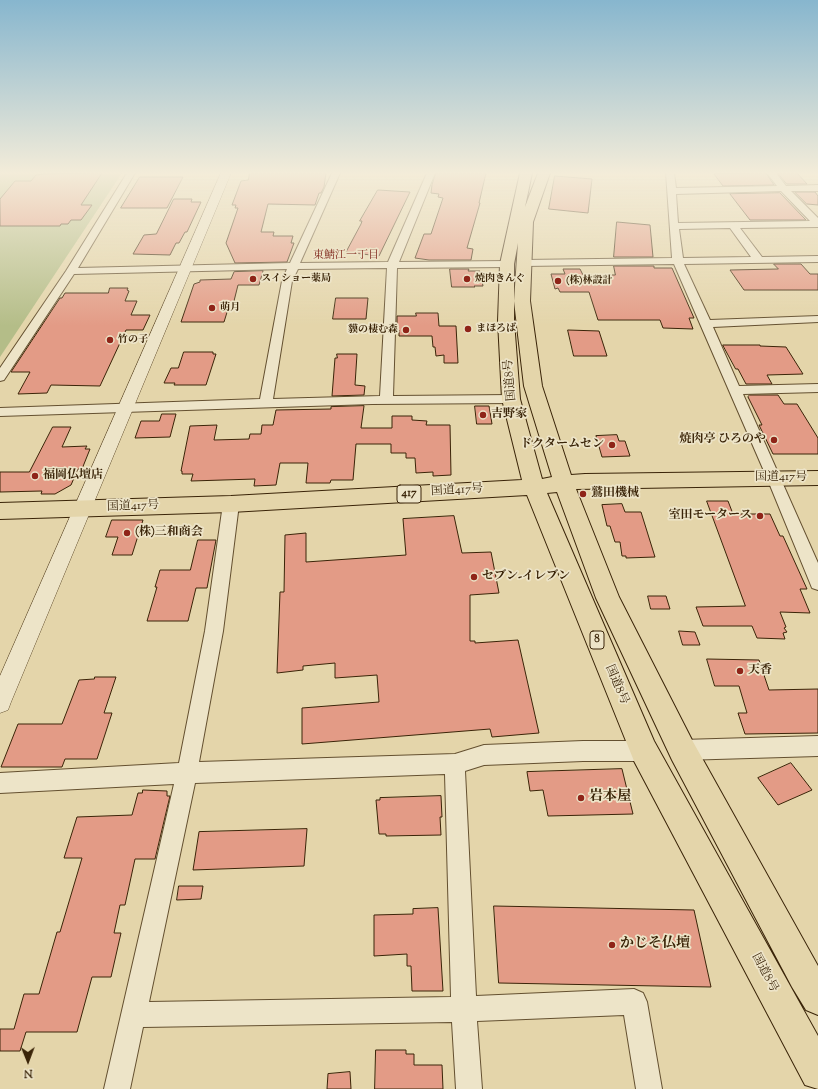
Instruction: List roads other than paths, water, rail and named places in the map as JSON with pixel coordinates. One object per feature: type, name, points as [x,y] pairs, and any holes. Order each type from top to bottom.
[{"type":"highway","name":"国道8号","points":[[519,224],[515,264],[506,320],[511,398],[534,487],[644,751],[818,1072]]},
{"type":"highway","name":"国道8号","points":[[526,224],[515,264],[522,301],[533,386],[564,484],[608,598],[682,750],[804,975],[818,998]]},
{"type":"highway","name":"国道417号","points":[[0,511],[231,504],[534,487],[585,481],[818,478]]},
{"type":"street","points":[[0,378],[71,271],[100,224]]},
{"type":"street","points":[[0,702],[84,509],[204,224]]},
{"type":"street","points":[[266,403],[287,281],[313,224]]},
{"type":"street","points":[[386,400],[392,265],[409,224]]},
{"type":"street","points":[[818,224],[674,226],[678,262],[814,567],[818,583]]},
{"type":"street","points":[[733,225],[759,260]]},
{"type":"street","points":[[71,271],[184,270],[294,266],[818,259]]},
{"type":"street","points":[[705,324],[818,319]]},
{"type":"street","points":[[735,390],[818,388]]},
{"type":"street","points":[[0,412],[249,405],[266,403],[511,398]]},
{"type":"street","points":[[117,1089],[187,773],[214,631],[231,504]]},
{"type":"street","points":[[682,750],[818,746]]},
{"type":"street","points":[[0,783],[187,773],[456,764],[484,755],[583,751],[644,751]]},
{"type":"street","points":[[456,764],[464,1009],[469,1089]]},
{"type":"street","points":[[133,1016],[464,1009],[634,1002],[649,1089]]},
{"type":"place","name":"スイショー薬局","points":[[253,279]]},
{"type":"place","name":"焼肉きんぐ","points":[[467,279]]},
{"type":"place","name":"(株)林設計","points":[[558,281]]},
{"type":"place","name":"萌月","points":[[212,308]]},
{"type":"place","name":"まほろば","points":[[468,329]]},
{"type":"place","name":"貘の棲む森","points":[[406,330]]},
{"type":"place","name":"竹の子","points":[[110,340]]},
{"type":"place","name":"吉野家","points":[[483,415]]},
{"type":"place","name":"焼肉亭 ひろのや","points":[[774,440]]},
{"type":"place","name":"ドクタームセン","points":[[612,445]]},
{"type":"place","name":"福岡仏壇店","points":[[35,476]]},
{"type":"place","name":"鷲田機械","points":[[583,494]]},
{"type":"place","name":"室田モータース","points":[[760,516]]},
{"type":"place","name":"(株)三和商会","points":[[127,533]]},
{"type":"place","name":"セブン-イレブン","points":[[474,577]]},
{"type":"place","name":"天香","points":[[740,671]]},
{"type":"place","name":"岩本屋","points":[[581,798]]},
{"type":"place","name":"かじそ仏壇","points":[[612,945]]},
{"type":"district","name":"東鯖江一丁目","points":[[346,256]]}]
